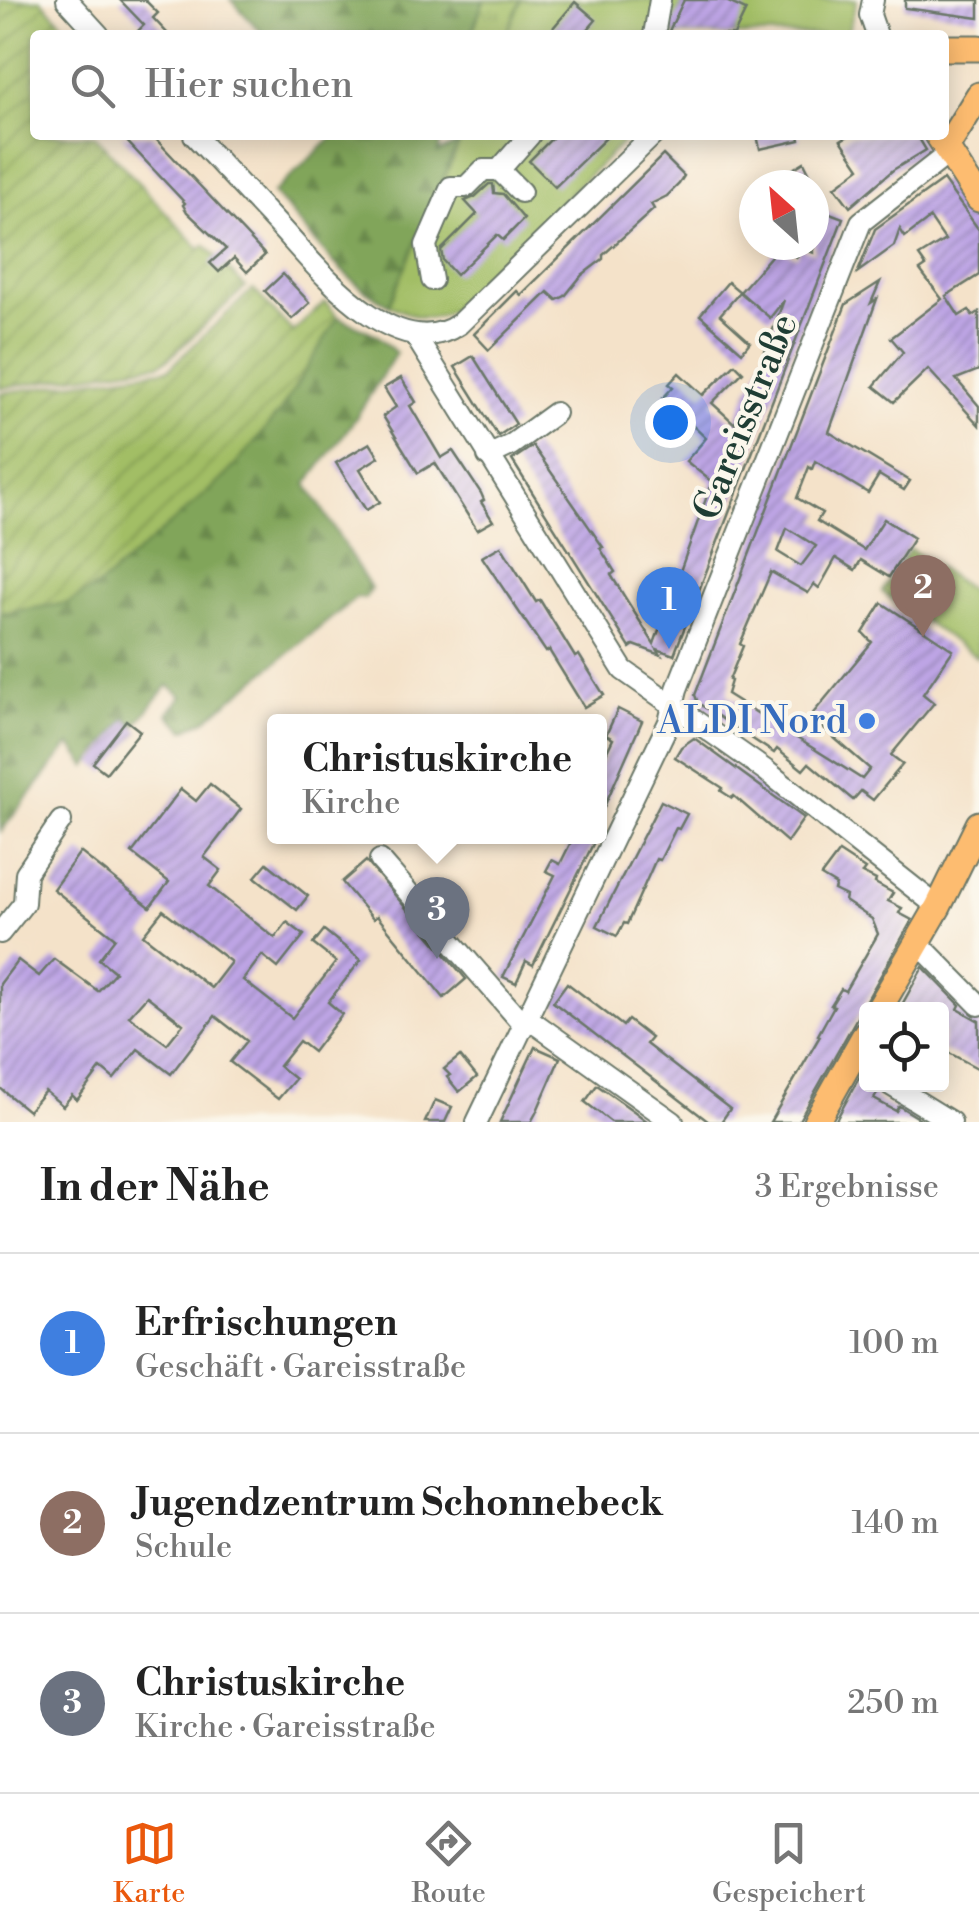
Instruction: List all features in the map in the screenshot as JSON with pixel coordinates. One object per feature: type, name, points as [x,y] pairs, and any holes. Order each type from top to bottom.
[{"type":"main road","points":[[949,48],[979,48]]},
{"type":"main road","points":[[949,138],[979,95]]},
{"type":"main road","points":[[944,145],[979,199]]},
{"type":"main road","points":[[884,1002],[979,824]]},
{"type":"main road","points":[[816,1122],[858,1068]]},
{"type":"street","points":[[66,0],[95,30]]},
{"type":"street","points":[[655,30],[660,0]]},
{"type":"street","points":[[872,0],[870,15],[874,30]]},
{"type":"street","points":[[199,140],[349,300],[414,334],[433,335],[458,324],[649,140]]},
{"type":"street","points":[[432,280],[426,245],[451,186],[466,187],[483,170],[501,168],[526,140]]},
{"type":"street","name":"Gareisstraße","points":[[477,1122],[662,740],[677,689],[860,222],[944,145]]},
{"type":"street","points":[[501,168],[521,192]]},
{"type":"street","points":[[414,334],[623,670],[766,770],[938,907]]},
{"type":"street","points":[[492,461],[552,423]]},
{"type":"street","points":[[0,934],[24,903],[26,873],[60,821]]},
{"type":"street","points":[[380,860],[524,1021],[673,1122]]},
{"type":"street","points":[[917,942],[979,1005]]},
{"type":"street","points":[[902,1092],[951,1122]]},
{"type":"green space","points":[[0,0],[41,0],[69,30],[30,30],[30,140],[99,140],[200,249],[205,245],[245,287],[159,364],[0,388]]},
{"type":"green space","points":[[231,0],[484,0],[473,30],[259,30]]},
{"type":"green space","points":[[484,0],[521,0],[508,30],[473,30]]},
{"type":"green space","points":[[521,0],[857,0],[848,30],[508,30]]},
{"type":"green space","points":[[330,140],[441,140],[438,153],[459,143],[389,305],[341,269],[273,193]]},
{"type":"green space","points":[[461,140],[625,140],[449,312],[418,317],[389,305]]},
{"type":"green space","points":[[253,289],[293,332],[325,302],[338,317],[281,410],[226,476],[101,584],[68,603],[0,613],[0,393],[169,369]]},
{"type":"green space","points":[[338,317],[377,335],[396,353],[355,419],[307,484],[371,589],[365,598],[356,598],[207,719],[185,730],[168,714],[182,696],[168,685],[135,726],[126,718],[87,767],[70,744],[1,831],[0,613],[68,603],[226,476],[281,410]]},
{"type":"green space","points":[[910,549],[979,596],[978,658],[882,592]]},
{"type":"building","points":[[120,0],[145,0],[158,13],[153,18],[164,30],[139,30],[144,25]]},
{"type":"building","points":[[684,0],[724,0],[746,10],[736,30],[669,30]]},
{"type":"building","points":[[905,0],[979,0],[979,18],[905,8]]},
{"type":"building","points":[[575,2],[596,20],[587,30],[551,30]]},
{"type":"building","points":[[126,140],[157,140],[265,255],[247,272],[234,258],[219,272],[210,263],[226,249],[187,212],[185,203]]},
{"type":"building","points":[[550,140],[604,140],[555,187],[529,161]]},
{"type":"building","points":[[758,140],[800,140],[760,149]]},
{"type":"building","points":[[841,140],[920,140],[926,150],[893,170],[850,207],[835,187],[860,168]]},
{"type":"building","points":[[663,155],[684,176],[679,184],[651,204],[654,209],[582,275],[565,296],[557,300],[548,292],[489,350],[474,334],[517,291],[521,295]]},
{"type":"building","points":[[804,162],[808,170],[791,170]]},
{"type":"building","points":[[943,180],[979,230],[979,275],[946,296],[959,316],[969,310],[973,316],[979,312],[979,370],[956,379],[979,406],[979,425],[928,369],[894,402],[874,386],[903,352],[891,338],[942,299],[920,270],[926,266],[919,256],[945,240],[930,218],[905,237],[900,229],[894,246],[858,272],[875,229]]},
{"type":"building","points":[[489,184],[524,219],[503,240],[497,235],[456,275],[443,261],[441,250],[477,214],[465,201]]},
{"type":"building","points":[[829,213],[843,218],[829,254]]},
{"type":"building","points":[[768,260],[827,260],[674,655],[657,649],[661,655],[634,645],[630,648],[512,460],[533,446],[603,547],[600,548],[615,572],[611,575],[654,644],[712,482],[686,461],[706,438],[663,398],[679,373],[703,395],[735,364],[743,372],[712,403],[735,424],[784,300],[770,318],[740,292]]},
{"type":"building","points":[[283,274],[310,303],[292,319],[265,291]]},
{"type":"building","points":[[728,282],[740,292],[720,315],[750,342],[742,352],[700,315]]},
{"type":"building","points":[[880,282],[829,432],[910,481],[904,490],[879,475],[868,493],[815,461],[797,498],[822,513],[817,521],[864,550],[884,519],[914,538],[889,577],[861,560],[855,570],[836,558],[819,588],[814,584],[808,593],[771,572],[740,644],[743,646],[727,694],[862,779],[870,769],[810,717],[872,642],[863,633],[882,603],[953,650],[923,694],[934,703],[891,755],[903,764],[873,800],[861,791],[853,800],[809,763],[803,770],[777,749],[774,753],[698,703],[695,695],[846,304]],"holes":[[[787,528],[816,546],[801,566],[778,552]]]},
{"type":"building","points":[[473,356],[516,424],[498,436],[455,367]]},
{"type":"building","points":[[401,378],[416,402],[410,406],[441,458],[453,451],[481,493],[481,502],[493,521],[477,530],[435,463],[418,473],[383,416],[396,407],[384,388]]},
{"type":"building","points":[[370,443],[379,457],[360,469],[380,502],[366,510],[336,463]]},
{"type":"building","points":[[501,546],[536,602],[540,600],[604,695],[584,707],[549,650],[546,652],[482,557]]},
{"type":"building","points":[[618,709],[642,721],[607,800],[607,751],[613,739],[607,733]]},
{"type":"building","points":[[126,720],[140,731],[106,773],[93,763]]},
{"type":"building","points":[[694,738],[804,818],[787,842],[734,796],[675,757]]},
{"type":"building","points":[[210,784],[241,809],[204,857],[221,870],[209,886],[275,938],[287,922],[304,935],[278,968],[262,955],[243,980],[292,1018],[336,962],[313,944],[324,930],[361,960],[328,1002],[342,1014],[313,1052],[299,1041],[279,1066],[295,1079],[278,1099],[230,1062],[247,1041],[215,1016],[171,1074],[138,1049],[114,1079],[101,1068],[77,1100],[72,1095],[63,1106],[45,1091],[28,1111],[0,1088],[0,984],[18,960],[39,976],[54,959],[98,991],[115,972],[99,959],[115,938],[53,889],[80,852],[150,907],[169,882],[132,853],[181,789],[196,801]],"holes":[[[163,910],[231,962],[211,988],[143,935]],[[147,996],[183,1024],[167,1044],[129,1016]]]},
{"type":"building","points":[[661,801],[687,814],[660,860],[656,859],[627,924],[617,936],[597,926]]},
{"type":"building","points":[[570,844],[593,844],[533,965],[526,961],[516,983],[503,977],[555,875],[546,871],[552,860],[560,864]]},
{"type":"building","points":[[839,852],[893,893],[888,901],[902,908],[899,913],[912,920],[866,1002],[859,1002],[859,1014],[798,1122],[770,1122],[820,1036],[834,1006],[831,1005],[841,989],[845,991],[878,934],[872,919],[845,901],[846,896],[834,890],[836,885],[821,876]]},
{"type":"building","points":[[366,861],[466,979],[444,998],[377,916],[373,919],[342,882]]},
{"type":"building","points":[[267,863],[308,896],[297,910],[255,877]]},
{"type":"building","points":[[923,967],[960,1005],[958,1009],[979,1021],[979,1069],[949,1053],[949,1002],[903,1002]]},
{"type":"building","points":[[567,983],[623,1026],[628,1020],[651,1038],[646,1044],[730,1109],[721,1122],[709,1122],[553,1002]]},
{"type":"building","points":[[535,1047],[560,1058],[536,1113],[531,1122],[500,1122]]},
{"type":"building","points":[[460,1056],[477,1077],[459,1092],[444,1069]]},
{"type":"building","points":[[859,1078],[859,1092],[878,1092],[874,1099],[896,1111],[899,1106],[925,1122],[835,1122]]},
{"type":"building","points":[[597,1085],[648,1122],[611,1122],[585,1102]]},
{"type":"building","points":[[435,1100],[452,1107],[445,1122],[425,1122]]},
{"type":"place","name":"Jugendzentrum Schonnebeck","points":[[923,637]]},
{"type":"place","name":"Erfrischungen","points":[[669,649]]},
{"type":"place","name":"ALDI Nord","points":[[867,721]]},
{"type":"place","name":"Christuskirche","points":[[437,959]]}]
